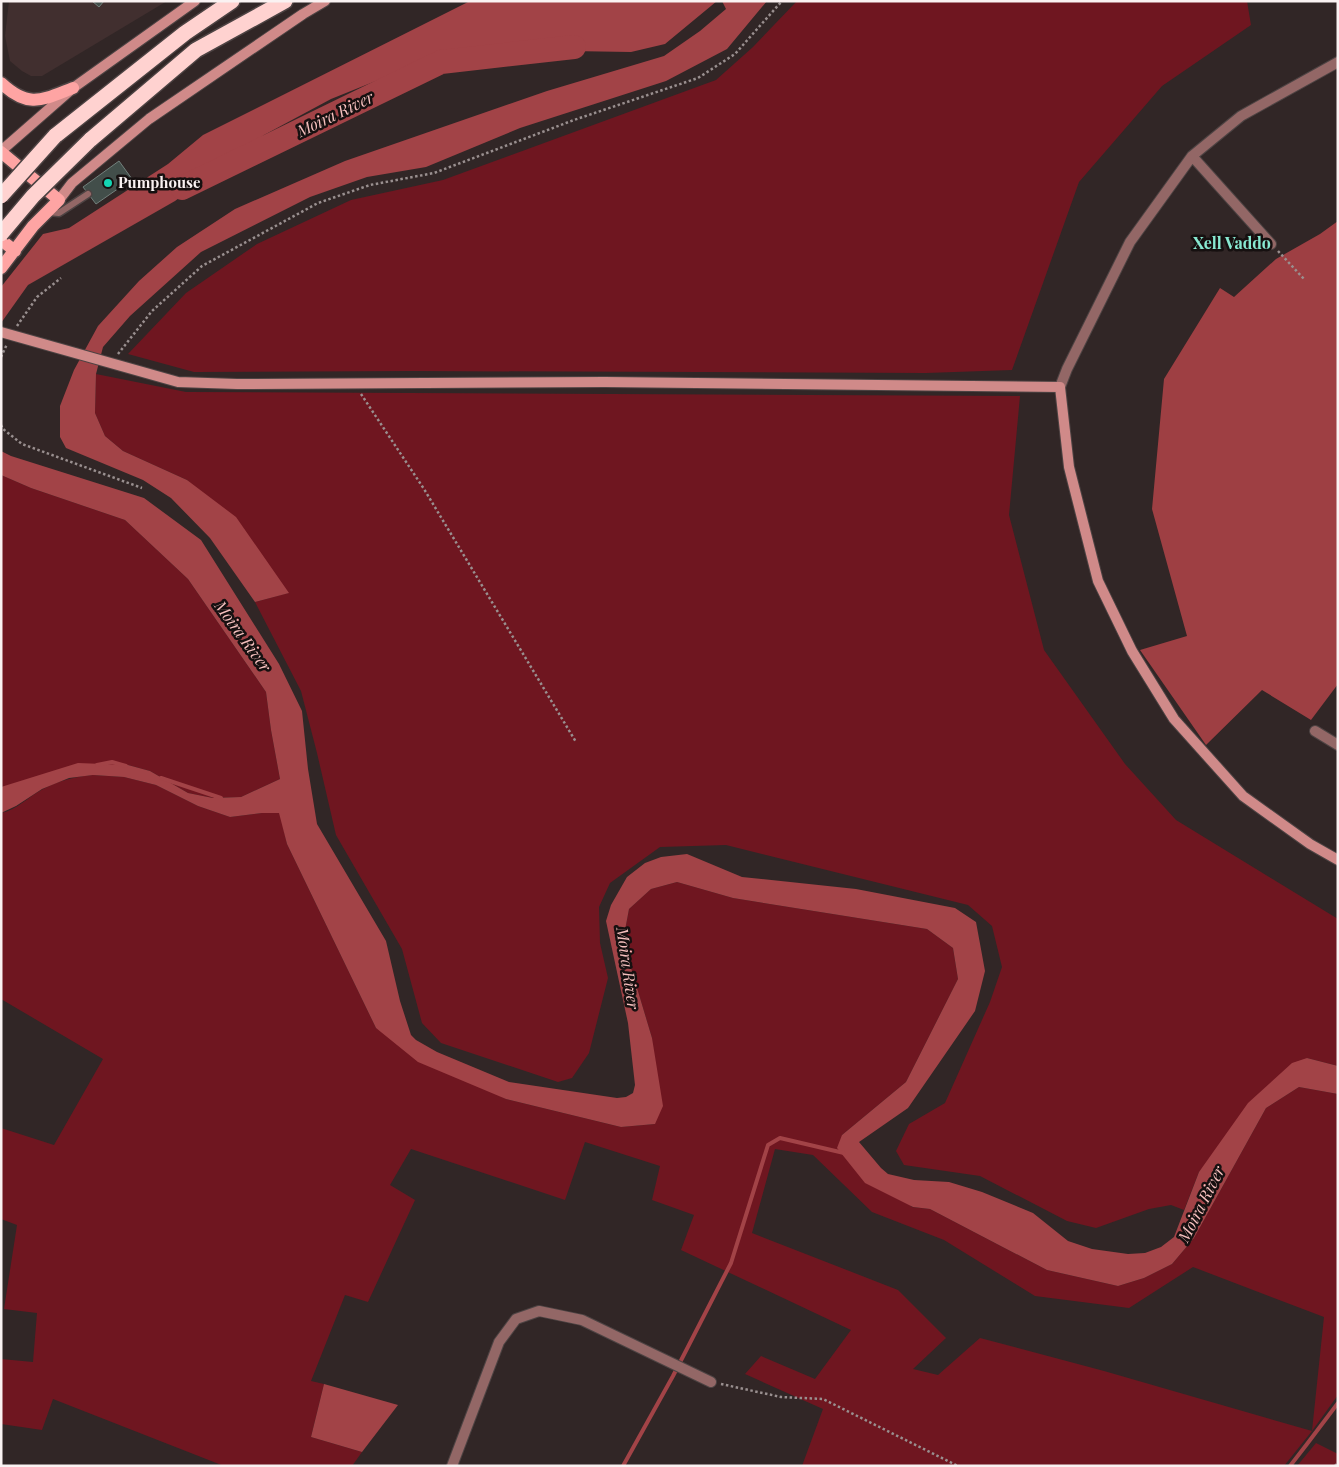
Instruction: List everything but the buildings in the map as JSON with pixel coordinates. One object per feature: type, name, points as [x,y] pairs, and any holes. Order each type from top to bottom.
[{"type":"highway","points":[[1,196],[55,136],[185,33],[232,1]]},
{"type":"highway","points":[[1,234],[33,196],[90,140],[196,50],[285,1]]},
{"type":"main road","points":[[1,83],[25,99],[39,101],[73,88]]},
{"type":"main road","points":[[1,151],[58,200],[33,226],[1,268]]},
{"type":"main road","points":[[1,240],[15,251]]},
{"type":"street","points":[[1,151],[73,88],[195,1]]},
{"type":"street","points":[[58,200],[72,183],[149,119],[325,1]]},
{"type":"street","points":[[1338,62],[1241,116],[1192,156],[1130,242],[1067,369],[1060,387],[1069,468],[1098,581],[1132,652],[1174,719],[1243,796],[1310,844],[1338,860]]},
{"type":"street","points":[[1192,156],[1272,244]]},
{"type":"street","points":[[6,333],[178,382],[237,384],[605,382],[1060,387]]},
{"type":"street","points":[[1315,731],[1338,745]]},
{"type":"street","points":[[452,1466],[499,1342],[516,1319],[539,1310],[582,1320],[711,1382]]},
{"type":"lane","points":[[47,212],[60,213],[88,194]]},
{"type":"path","points":[[111,363],[152,311],[202,266],[318,203],[370,185],[434,173],[574,120],[698,78],[736,54],[782,1]]},
{"type":"path","points":[[1272,244],[1304,279]]},
{"type":"path","points":[[1,357],[6,333],[37,297],[61,278]]},
{"type":"path","points":[[354,384],[424,489],[576,742]]},
{"type":"path","points":[[1,426],[22,444],[142,488]]},
{"type":"path","points":[[711,1382],[781,1397],[823,1400],[958,1466]]},
{"type":"path","points":[[1335,1466],[1338,1463]]},
{"type":"shaded area","points":[[9,1],[167,1],[42,76],[31,76],[10,61],[5,36]]},
{"type":"shaded area","points":[[797,1],[1247,1],[1251,25],[1162,86],[1079,182],[1012,370],[926,373],[194,372],[128,354],[186,293],[257,244],[351,200],[443,180],[716,80],[753,47]]},
{"type":"shaded area","points":[[1338,221],[1338,684],[1311,720],[1262,690],[1206,745],[1140,650],[1187,636],[1152,509],[1164,379],[1220,288],[1234,297],[1276,259],[1320,234]]},
{"type":"shaded area","points":[[96,374],[186,392],[1020,396],[1009,515],[1044,650],[1125,764],[1176,820],[1338,919],[1338,1066],[1307,1058],[1199,1172],[1184,1210],[1171,1205],[1149,1209],[1096,1228],[1067,1221],[980,1176],[904,1165],[896,1151],[909,1124],[945,1103],[990,1002],[1002,967],[992,926],[968,905],[726,845],[660,847],[610,883],[599,907],[600,943],[608,978],[589,1053],[572,1078],[558,1082],[441,1043],[422,1023],[402,949],[336,835],[301,691],[255,602],[288,593],[187,480],[123,451],[105,436],[95,413]]},
{"type":"shaded area","points":[[1,475],[31,488],[125,520],[188,579],[266,692],[280,779],[241,797],[213,798],[188,793],[150,771],[128,765],[1,787]]},
{"type":"shaded area","points":[[93,775],[124,777],[156,785],[198,806],[230,817],[280,813],[287,844],[376,1028],[506,1099],[621,1127],[655,1124],[652,1038],[623,941],[629,909],[651,889],[677,882],[733,898],[927,929],[953,948],[958,979],[906,1082],[842,1135],[912,1207],[930,1209],[1047,1270],[1118,1286],[1144,1278],[1172,1264],[1194,1238],[1266,1108],[1299,1087],[1338,1094],[1338,1395],[1312,1431],[1284,1466],[802,1466],[823,1409],[745,1374],[761,1356],[815,1379],[851,1330],[681,1250],[694,1215],[652,1200],[660,1166],[585,1142],[565,1200],[411,1149],[390,1185],[415,1200],[368,1302],[345,1295],[311,1381],[324,1384],[311,1437],[362,1452],[352,1466],[224,1466],[53,1399],[42,1430],[1,1424],[1,1359],[33,1362],[37,1313],[4,1309],[17,1225],[1,1219],[1,1128],[54,1145],[103,1059],[1,999],[1,813],[18,806],[55,783]],"holes":[[[775,1149],[813,1155],[872,1212],[944,1240],[1035,1296],[1129,1308],[1193,1267],[1324,1317],[1312,1431],[1104,1371],[980,1338],[938,1375],[913,1369],[946,1338],[898,1290],[752,1233]]]},
{"type":"shaded area","points":[[1316,1443],[1338,1454],[1338,1466],[1297,1466]]},
{"type":"water","points":[[470,1],[717,1],[665,44],[631,52],[507,50],[433,58],[331,99],[264,135],[175,201],[28,285],[1,323],[1,287],[43,234],[69,228],[168,164],[203,135]]},
{"type":"water","points":[[722,1],[767,1],[727,49],[666,81],[520,128],[426,167],[367,177],[310,197],[201,252],[130,316],[103,347],[96,374],[95,413],[105,436],[123,451],[187,480],[236,517],[289,593],[255,602],[210,538],[171,498],[143,480],[66,448],[60,437],[60,406],[74,370],[98,326],[139,281],[177,247],[235,209],[345,161],[547,91],[664,56],[700,31],[726,9]]},
{"type":"water","points":[[1,451],[11,456],[144,498],[201,540],[279,664],[302,711],[308,769],[317,824],[386,941],[400,1001],[411,1035],[437,1052],[509,1082],[617,1098],[626,1097],[633,1093],[635,1085],[628,1023],[606,921],[611,905],[627,877],[645,863],[661,857],[687,854],[742,877],[856,889],[955,908],[976,922],[985,971],[975,1011],[908,1108],[859,1142],[888,1174],[914,1180],[949,1182],[982,1192],[1033,1213],[1068,1241],[1092,1249],[1128,1254],[1145,1253],[1161,1247],[1174,1237],[1199,1172],[1248,1103],[1292,1063],[1307,1058],[1338,1066],[1338,1094],[1299,1087],[1266,1108],[1194,1238],[1172,1264],[1144,1278],[1118,1286],[1047,1270],[930,1209],[913,1207],[865,1183],[837,1148],[842,1135],[906,1082],[958,979],[953,948],[927,929],[733,898],[677,882],[651,889],[629,909],[623,941],[652,1038],[663,1106],[655,1124],[621,1127],[506,1099],[418,1062],[376,1028],[287,844],[279,813],[230,817],[198,806],[156,785],[124,777],[93,775],[69,778],[42,789],[16,806],[1,813],[1,787],[78,763],[128,765],[150,771],[188,793],[213,798],[241,797],[280,779],[266,692],[188,579],[125,520],[31,488],[1,475]]},
{"type":"water","points":[[324,1384],[398,1405],[362,1452],[311,1437]]},
{"type":"waterway","name":"Moira River","points":[[182,188],[441,62],[574,47]]},
{"type":"waterway","points":[[97,765],[112,762],[126,766]]},
{"type":"waterway","points":[[161,778],[221,798]]},
{"type":"waterway","points":[[623,1466],[673,1376],[731,1263],[768,1145],[780,1138],[844,1153]]},
{"type":"waterway","points":[[1290,1466],[1338,1403]]},
{"type":"place","name":"Pumphouse","points":[[108,183]]},
{"type":"district","name":"Xell Vaddo","points":[[1232,243]]}]
